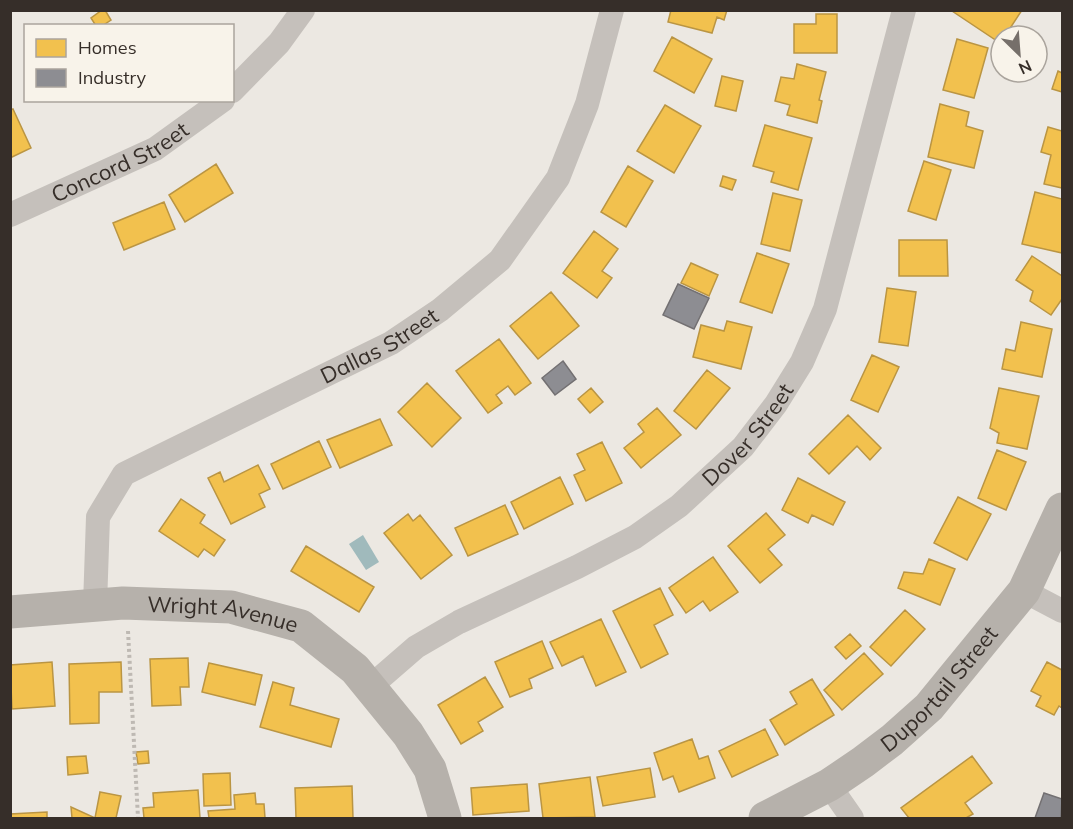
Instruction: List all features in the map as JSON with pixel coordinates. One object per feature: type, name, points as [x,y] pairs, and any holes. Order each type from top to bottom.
[{"type":"street","points":[[234,89],[279,43],[303,10]]},
{"type":"street","name":"Dallas Street","points":[[95,604],[99,517],[124,474],[391,343],[440,310],[500,260],[558,178],[587,104],[612,10]]},
{"type":"street","name":"Dover Street","points":[[371,686],[416,647],[459,622],[635,537],[680,506],[743,447],[776,404],[802,362],[825,309],[904,10]]},
{"type":"street","name":"Concord Street","points":[[10,214],[155,149],[220,102]]},
{"type":"street","name":"Duportail Street","points":[[765,819],[829,785],[892,740],[929,707],[1024,591],[1062,509]]},
{"type":"street","points":[[1024,591],[1062,611]]},
{"type":"street","name":"Wright Avenue","points":[[10,612],[123,603],[231,607],[301,626],[355,669],[371,686],[417,746],[430,769],[445,819]]},
{"type":"street","name":"Wright Avenue","points":[[396,719],[413,765],[421,819]]},
{"type":"street","points":[[829,785],[852,819]]},
{"type":"path","points":[[128,624],[138,819]]},
{"type":"water","points":[[363,535],[379,562],[366,570],[349,544]]},
{"type":"building: Homes","points":[[105,10],[111,20],[105,24],[95,24],[91,18]]},
{"type":"building: Homes","points":[[671,10],[727,10],[724,20],[717,17],[712,33],[668,22]]},
{"type":"building: Homes","points":[[1022,10],[1013,24],[989,24],[989,36],[952,11]]},
{"type":"building: Homes","points":[[816,14],[837,14],[837,53],[794,53],[794,24],[816,24]]},
{"type":"building: Homes","points":[[672,37],[712,59],[694,93],[654,71]]},
{"type":"building: Homes","points":[[957,39],[988,48],[974,98],[943,90]]},
{"type":"building: Homes","points":[[797,64],[826,72],[819,100],[822,101],[817,123],[787,115],[790,105],[775,101],[781,77],[794,79]]},
{"type":"building: Homes","points":[[1058,71],[1062,73],[1062,92],[1052,89]]},
{"type":"building: Homes","points":[[722,76],[743,81],[736,111],[715,106]]},
{"type":"building: Homes","points":[[940,104],[969,112],[966,126],[983,131],[974,168],[928,157]]},
{"type":"building: Homes","points":[[665,105],[701,126],[674,173],[637,151]]},
{"type":"building: Homes","points":[[13,109],[31,148],[10,158],[10,110]]},
{"type":"building: Homes","points":[[765,125],[812,138],[798,190],[771,182],[774,172],[753,166]]},
{"type":"building: Homes","points":[[1048,127],[1062,131],[1062,188],[1044,184],[1051,155],[1041,152]]},
{"type":"building: Homes","points":[[924,161],[951,170],[936,220],[908,211]]},
{"type":"building: Homes","points":[[216,164],[233,193],[185,222],[169,195]]},
{"type":"building: Homes","points":[[628,166],[653,181],[626,227],[601,212]]},
{"type":"building: Homes","points":[[723,176],[736,180],[732,190],[720,186]]},
{"type":"building: Homes","points":[[1035,192],[1062,199],[1062,253],[1022,244]]},
{"type":"building: Homes","points":[[773,193],[802,200],[790,251],[761,244]]},
{"type":"building: Homes","points":[[164,202],[175,229],[124,250],[113,223]]},
{"type":"building: Homes","points":[[594,231],[618,249],[602,271],[612,278],[597,298],[563,273]]},
{"type":"building: Homes","points":[[899,240],[947,240],[948,276],[899,276]]},
{"type":"building: Homes","points":[[757,253],[789,264],[772,313],[740,302]]},
{"type":"building: Homes","points":[[1032,256],[1062,276],[1062,299],[1051,315],[1030,301],[1033,291],[1016,280]]},
{"type":"building: Homes","points":[[691,263],[718,275],[709,296],[681,283]]},
{"type":"building: Homes","points":[[887,288],[916,292],[908,346],[879,342]]},
{"type":"building: Homes","points":[[551,292],[579,326],[538,359],[510,326]]},
{"type":"building: Homes","points":[[727,321],[752,327],[741,369],[693,357],[701,325],[724,331]]},
{"type":"building: Homes","points":[[1021,322],[1052,329],[1042,377],[1002,369],[1006,349],[1015,351]]},
{"type":"building: Homes","points":[[499,339],[531,383],[515,395],[508,386],[496,395],[502,403],[488,413],[456,371]]},
{"type":"building: Homes","points":[[872,355],[899,367],[878,412],[851,400]]},
{"type":"building: Homes","points":[[707,370],[730,388],[696,429],[674,411]]},
{"type":"building: Homes","points":[[427,383],[461,418],[432,447],[398,412]]},
{"type":"building: Homes","points":[[591,388],[603,402],[590,413],[578,399]]},
{"type":"building: Homes","points":[[999,388],[1039,396],[1027,449],[997,443],[999,433],[990,428]]},
{"type":"building: Homes","points":[[657,408],[681,435],[641,468],[624,448],[644,432],[638,424]]},
{"type":"building: Homes","points":[[848,415],[881,448],[870,460],[857,446],[829,474],[809,454]]},
{"type":"building: Homes","points":[[380,419],[392,445],[340,468],[327,440]]},
{"type":"building: Homes","points":[[319,441],[331,467],[283,489],[271,464]]},
{"type":"building: Homes","points":[[602,442],[622,483],[586,501],[574,475],[585,470],[577,454]]},
{"type":"building: Homes","points":[[997,450],[1026,462],[1006,510],[978,498]]},
{"type":"building: Homes","points":[[258,465],[270,489],[259,494],[265,507],[231,524],[208,478],[220,472],[224,482]]},
{"type":"building: Homes","points":[[560,477],[573,504],[524,529],[511,502]]},
{"type":"building: Homes","points":[[798,478],[845,502],[833,525],[812,515],[808,523],[782,510]]},
{"type":"building: Homes","points":[[958,497],[991,514],[967,560],[934,543]]},
{"type":"building: Homes","points":[[181,499],[205,515],[200,523],[225,540],[214,556],[204,549],[198,557],[159,531]]},
{"type":"building: Homes","points":[[505,505],[518,534],[468,556],[455,528]]},
{"type":"building: Homes","points":[[766,513],[785,535],[768,549],[782,565],[760,583],[728,546]]},
{"type":"building: Homes","points":[[408,514],[413,521],[420,515],[452,555],[421,579],[384,533]]},
{"type":"building: Homes","points":[[306,546],[374,587],[359,612],[291,571]]},
{"type":"building: Homes","points":[[713,557],[738,592],[710,611],[703,601],[686,613],[669,588]]},
{"type":"building: Homes","points":[[929,559],[955,569],[940,605],[898,588],[904,572],[923,574]]},
{"type":"building: Homes","points":[[660,588],[673,615],[654,625],[668,654],[641,668],[613,611]]},
{"type":"building: Homes","points":[[905,610],[925,629],[891,666],[870,647]]},
{"type":"building: Homes","points":[[601,619],[626,672],[596,686],[583,656],[562,666],[550,642]]},
{"type":"building: Homes","points":[[850,634],[861,646],[846,659],[835,647]]},
{"type":"building: Homes","points":[[542,641],[553,668],[529,679],[532,688],[510,697],[495,662]]},
{"type":"building: Homes","points":[[864,653],[883,674],[842,710],[824,690]]},
{"type":"building: Homes","points":[[188,658],[189,687],[180,687],[181,705],[152,706],[150,659]]},
{"type":"building: Homes","points":[[52,662],[55,706],[12,709],[10,665]]},
{"type":"building: Homes","points":[[121,662],[122,692],[99,692],[99,723],[70,724],[69,664]]},
{"type":"building: Homes","points":[[1047,662],[1062,670],[1062,708],[1059,706],[1054,715],[1036,706],[1041,696],[1031,691]]},
{"type":"building: Homes","points":[[209,663],[262,675],[255,705],[202,692]]},
{"type":"building: Homes","points":[[485,677],[503,707],[478,722],[483,731],[461,744],[438,705]]},
{"type":"building: Homes","points":[[812,679],[834,715],[785,745],[770,720],[797,704],[790,692]]},
{"type":"building: Homes","points":[[273,682],[294,688],[290,705],[339,719],[331,747],[260,727]]},
{"type":"building: Homes","points":[[765,729],[778,755],[732,777],[719,751]]},
{"type":"building: Homes","points":[[692,739],[699,759],[708,756],[715,778],[679,792],[673,776],[663,780],[654,753]]},
{"type":"building: Homes","points":[[148,751],[149,763],[138,764],[136,752]]},
{"type":"building: Homes","points":[[86,756],[88,773],[68,775],[67,757]]},
{"type":"building: Homes","points":[[972,756],[992,783],[965,803],[973,814],[966,818],[909,818],[901,808]]},
{"type":"building: Homes","points":[[650,768],[655,797],[603,806],[597,777]]},
{"type":"building: Homes","points":[[230,773],[231,805],[204,806],[203,774]]},
{"type":"building: Homes","points":[[590,777],[595,817],[543,818],[539,784]]},
{"type":"building: Homes","points":[[527,784],[529,811],[473,815],[471,788]]},
{"type":"building: Homes","points":[[352,786],[353,818],[296,818],[295,788]]},
{"type":"building: Homes","points":[[198,790],[200,818],[144,818],[143,808],[154,807],[153,793]]},
{"type":"building: Homes","points":[[100,792],[121,796],[116,818],[95,818]]},
{"type":"building: Homes","points":[[255,793],[256,804],[264,804],[265,818],[209,818],[208,811],[235,809],[234,795]]},
{"type":"building: Homes","points":[[71,807],[95,818],[72,818]]},
{"type":"building: Homes","points":[[47,812],[47,818],[10,818],[10,814]]},
{"type":"building: Industry","points":[[678,284],[709,298],[694,329],[663,315]]},
{"type":"building: Industry","points":[[563,361],[576,379],[555,395],[542,378]]},
{"type":"building: Industry","points":[[1044,793],[1062,799],[1061,818],[1035,818]]}]
